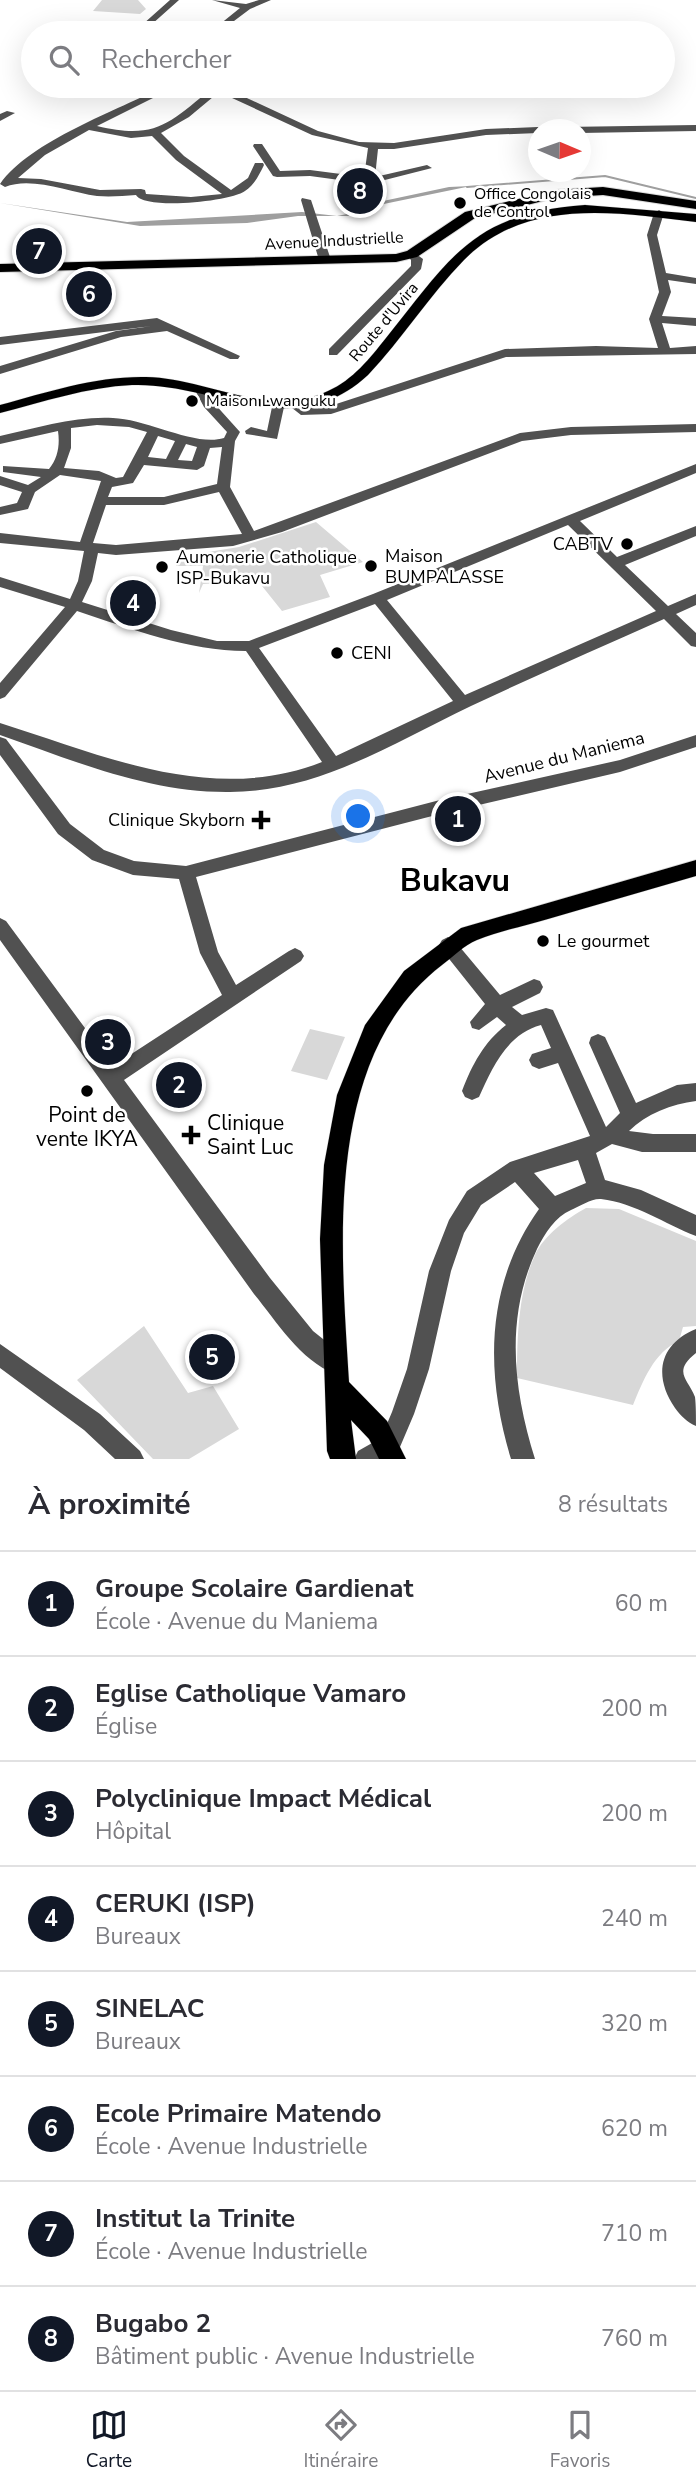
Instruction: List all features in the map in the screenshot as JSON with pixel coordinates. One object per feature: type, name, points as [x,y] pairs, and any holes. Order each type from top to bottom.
[{"type":"highway","name":"Avenue Industrielle","points":[[0,268],[325,260],[412,254],[470,215],[555,194],[603,191],[696,205]]},
{"type":"main road","name":"Route d'Uvira","points":[[0,409],[116,382],[154,381],[278,407],[320,400],[357,380],[459,260],[479,240],[497,229],[538,215],[576,211],[659,213],[696,218]]},
{"type":"main road","points":[[343,1459],[340,1451],[339,1390],[335,1363],[331,1230],[335,1179],[352,1079],[363,1046],[405,980],[448,945],[492,926],[696,868]]},
{"type":"main road","points":[[339,1390],[372,1422],[391,1453]]},
{"type":"street","points":[[151,21],[175,0]]},
{"type":"street","points":[[216,0],[247,8]]},
{"type":"street","points":[[229,21],[247,8],[267,0]]},
{"type":"street","points":[[4,183],[17,169],[43,151],[147,98]]},
{"type":"street","points":[[88,127],[128,136],[156,134],[202,98]]},
{"type":"street","points":[[240,98],[315,133],[346,143],[373,146],[411,144],[486,132],[528,130]]},
{"type":"street","points":[[591,130],[696,128]]},
{"type":"street","points":[[156,134],[180,158],[231,195]]},
{"type":"street","points":[[258,146],[276,174],[310,173],[369,181],[427,168]]},
{"type":"street","points":[[369,181],[373,146]]},
{"type":"street","points":[[4,183],[41,182],[100,193],[141,192],[141,197],[209,199],[231,195],[247,183],[259,165]]},
{"type":"street","points":[[309,211],[325,260]]},
{"type":"street","points":[[659,213],[652,234],[661,263],[665,292],[655,319],[665,352]]},
{"type":"street","points":[[333,352],[417,267],[417,259],[412,254]]},
{"type":"street","points":[[661,275],[696,281]]},
{"type":"street","points":[[655,319],[696,322]]},
{"type":"street","points":[[0,341],[157,322],[234,356]]},
{"type":"street","points":[[0,370],[120,334],[168,327]]},
{"type":"street","points":[[293,404],[301,411],[331,410],[505,353],[696,350]]},
{"type":"street","points":[[202,392],[208,404],[233,427],[223,487],[251,537]]},
{"type":"street","points":[[251,431],[273,436],[278,407]]},
{"type":"street","points":[[0,440],[64,427],[116,422],[205,443],[229,440]]},
{"type":"street","points":[[0,511],[23,506],[29,490],[56,473],[63,460],[64,427]]},
{"type":"street","points":[[0,538],[88,548],[155,550],[201,546],[251,537],[520,437],[563,431],[696,428]]},
{"type":"street","points":[[4,475],[99,475],[112,481],[128,481],[155,430]]},
{"type":"street","points":[[170,463],[183,438]]},
{"type":"street","points":[[138,460],[197,466],[205,443]]},
{"type":"street","points":[[184,496],[189,466]]},
{"type":"street","points":[[0,582],[73,607],[217,646],[250,646],[378,598],[696,468]]},
{"type":"street","points":[[4,475],[29,490]]},
{"type":"street","points":[[0,693],[73,607],[85,581],[88,548],[99,501],[106,484],[112,481]]},
{"type":"street","points":[[99,501],[156,501],[223,487]]},
{"type":"street","points":[[569,519],[696,642]]},
{"type":"street","points":[[616,563],[696,531]]},
{"type":"street","points":[[378,598],[463,703]]},
{"type":"street","points":[[0,729],[146,777],[191,785],[232,786],[277,782],[334,766],[463,703],[696,599]]},
{"type":"street","points":[[250,646],[334,766]]},
{"type":"street","name":"Avenue du Maniema","points":[[0,743],[64,830],[98,855],[132,868],[186,873],[440,807],[620,766],[696,741]]},
{"type":"street","points":[[186,873],[209,953],[233,998]]},
{"type":"street","points":[[0,926],[262,1286],[305,1339],[335,1363]]},
{"type":"street","points":[[448,945],[497,1005],[518,1024]]},
{"type":"street","points":[[111,1078],[295,956]]},
{"type":"street","points":[[480,1022],[497,1005],[534,987]]},
{"type":"street","points":[[472,1091],[478,1070],[518,1024],[546,1016],[599,1141],[598,1188]]},
{"type":"street","points":[[597,1043],[631,1115]]},
{"type":"street","points":[[539,1060],[563,1054]]},
{"type":"street","points":[[599,1141],[631,1115],[677,1094],[696,1092]]},
{"type":"street","points":[[366,1459],[391,1453],[418,1369],[440,1272],[456,1227],[474,1198],[517,1169],[599,1141],[696,1143]]},
{"type":"street","points":[[517,1169],[552,1208]]},
{"type":"street","points":[[523,1459],[510,1424],[504,1356],[506,1308],[523,1250],[552,1208],[598,1188],[640,1200],[696,1226]]},
{"type":"street","points":[[696,1340],[686,1346],[673,1366],[671,1380],[680,1398],[696,1415]]},
{"type":"street","points":[[0,1355],[92,1422],[132,1459]]},
{"type":"shaded area","points":[[102,0],[138,0],[146,9],[140,14],[93,11]]},
{"type":"shaded area","points":[[471,186],[374,206],[353,216],[337,216],[362,211],[369,204],[449,187]]},
{"type":"shaded area","points":[[0,203],[127,222],[302,212],[337,216],[298,216],[247,223],[140,226]]},
{"type":"shaded area","points":[[316,522],[363,562],[320,575],[330,597],[282,611],[258,581],[203,584],[199,593],[203,566],[176,566],[177,557],[239,547]]},
{"type":"shaded area","points":[[310,1029],[345,1037],[327,1080],[291,1071]]},
{"type":"shaded area","points":[[586,1208],[619,1209],[696,1241],[696,1326],[683,1327],[679,1341],[656,1360],[633,1405],[517,1378],[518,1332],[529,1269],[539,1248],[550,1234]]},
{"type":"shaded area","points":[[144,1326],[188,1393],[213,1386],[239,1429],[189,1459],[153,1459],[77,1380]]},
{"type":"waterway","points":[[467,187],[605,176],[696,198]]},
{"type":"place","name":"Bugabo 2","points":[[360,191]]},
{"type":"place","name":"Office Congolais de Control","points":[[460,203]]},
{"type":"place","name":"Institut la Trinite","points":[[39,251]]},
{"type":"place","name":"Ecole Primaire Matendo","points":[[89,294]]},
{"type":"place","name":"Maison Lwanguku","points":[[192,401]]},
{"type":"place","name":"CABTV","points":[[627,544]]},
{"type":"place","name":"Maison BUMPALASSE","points":[[371,566]]},
{"type":"place","name":"Aumonerie Catholique ISP-Bukavu","points":[[162,567]]},
{"type":"place","name":"CERUKI (ISP)","points":[[133,603]]},
{"type":"place","name":"CENI","points":[[337,653]]},
{"type":"place","name":"Groupe Scolaire Gardienat","points":[[458,819]]},
{"type":"place","name":"Clinique Skyborn","points":[[261,820]]},
{"type":"place","name":"Le gourmet","points":[[543,941]]},
{"type":"place","name":"Polyclinique Impact Médical","points":[[108,1042]]},
{"type":"place","name":"Eglise Catholique Vamaro","points":[[179,1085]]},
{"type":"place","name":"Point de vente IKYA","points":[[87,1091]]},
{"type":"place","name":"Clinique Saint Luc","points":[[191,1135]]},
{"type":"place","name":"SINELAC","points":[[212,1357]]},
{"type":"district","name":"Bukavu","points":[[455,880]]}]
